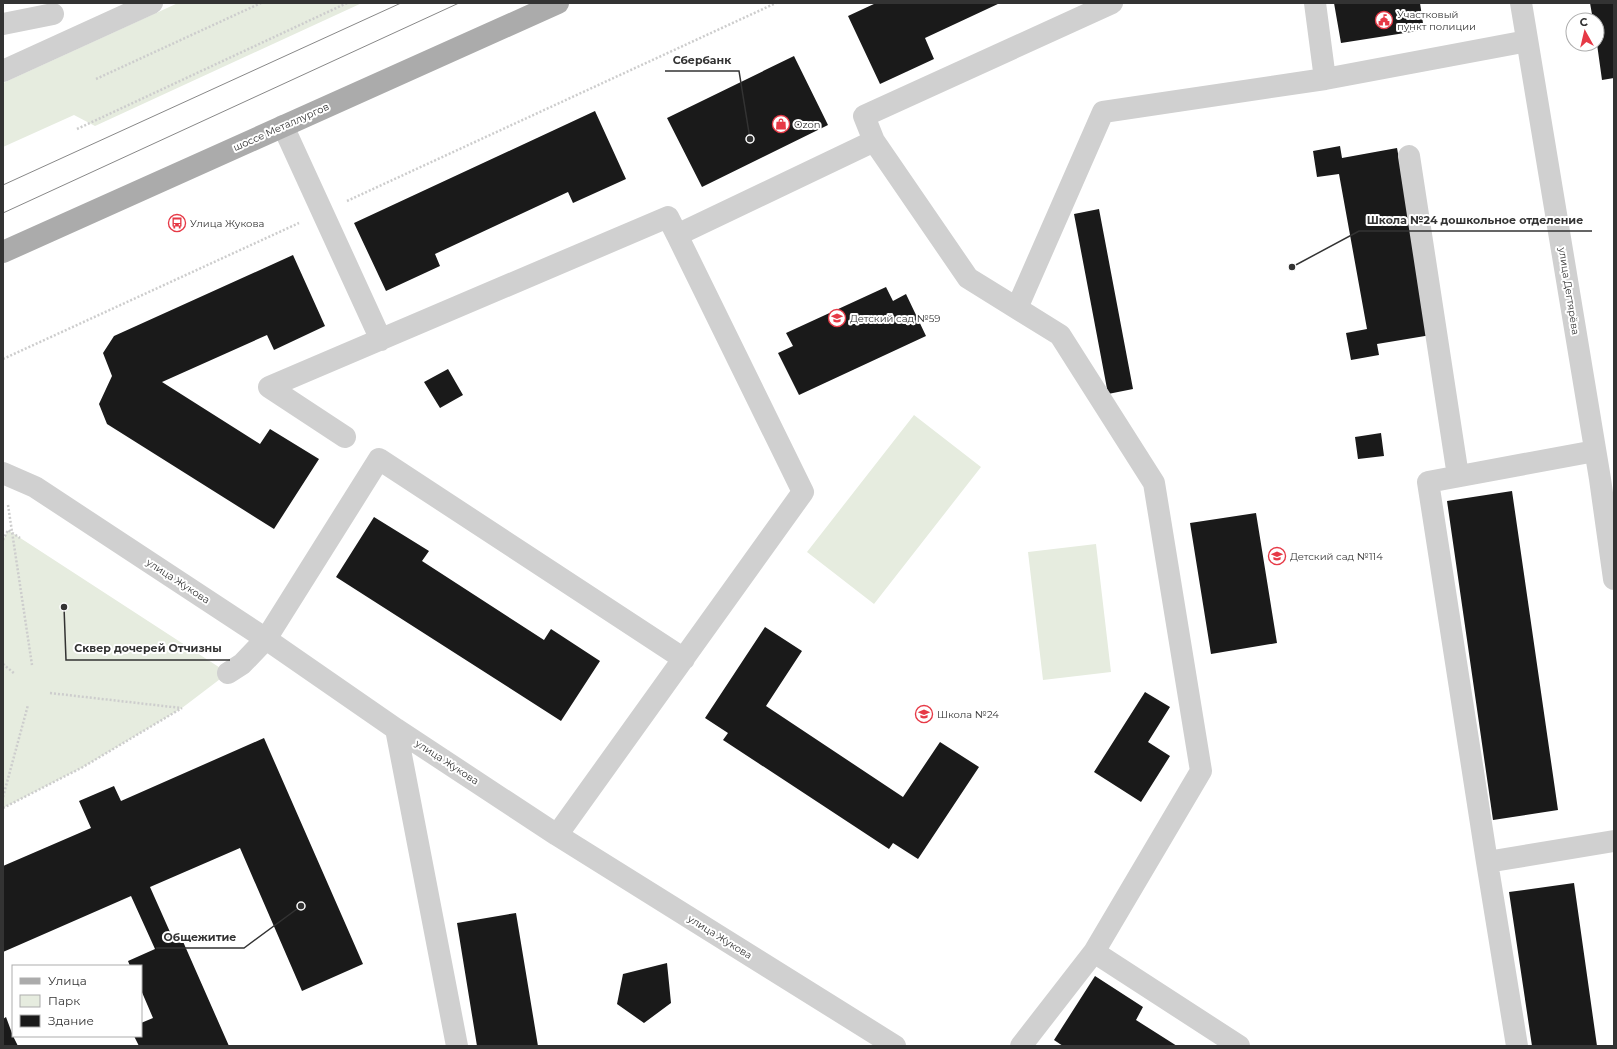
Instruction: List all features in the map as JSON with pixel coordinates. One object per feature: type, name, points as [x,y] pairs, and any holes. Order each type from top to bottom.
[{"type":"main road","name":"шоссе Металлургов","points":[[3,252],[558,3]]},
{"type":"street","points":[[3,71],[152,3]]},
{"type":"street","points":[[1022,1046],[1094,952],[1201,771],[1154,483],[1060,335],[968,278],[874,141],[864,116],[1112,3]]},
{"type":"street","points":[[1315,3],[1325,79]]},
{"type":"street","name":"улица Дегтярёва","points":[[1521,3],[1595,450],[1609,506],[1614,579]]},
{"type":"street","points":[[3,24],[51,8],[64,43]]},
{"type":"street","points":[[1017,308],[1103,112],[1325,79],[1527,41]]},
{"type":"street","points":[[283,126],[381,340]]},
{"type":"street","points":[[677,235],[874,141]]},
{"type":"street","points":[[1409,156],[1458,476]]},
{"type":"street","points":[[345,437],[269,387],[668,217],[803,492],[557,835]]},
{"type":"street","points":[[1517,1046],[1428,482],[1595,450]]},
{"type":"street","points":[[228,673],[242,664],[266,639],[379,459],[684,659]]},
{"type":"street","name":"улица Жукова","points":[[3,473],[35,487],[266,639],[396,729],[557,835],[895,1046]]},
{"type":"street","points":[[396,729],[457,1046]]},
{"type":"street","points":[[1487,862],[1614,841]]},
{"type":"street","points":[[1094,952],[1239,1046]]},
{"type":"path","points":[[96,79],[260,3]]},
{"type":"path","points":[[77,129],[347,3]]},
{"type":"path","points":[[3,359],[776,3]]},
{"type":"path","points":[[3,473],[32,665]]},
{"type":"path","points":[[3,540],[8,530],[20,538]]},
{"type":"path","points":[[3,664],[15,674]]},
{"type":"path","points":[[3,808],[82,768],[182,708],[50,693]]},
{"type":"path","points":[[3,798],[28,705]]},
{"type":"green space","points":[[178,3],[362,3],[95,126],[74,115],[3,147],[3,83]]},
{"type":"green space","points":[[914,415],[981,467],[874,604],[807,552]]},
{"type":"green space","points":[[8,530],[228,673],[182,708],[83,767],[3,808],[3,540]]},
{"type":"green space","points":[[1096,544],[1111,672],[1043,680],[1028,552]]},
{"type":"building","points":[[876,3],[1000,3],[925,38],[934,59],[880,84],[848,16]]},
{"type":"building","points":[[1334,3],[1420,3],[1424,30],[1341,43]]},
{"type":"building","points":[[1590,3],[1614,3],[1614,78],[1602,80],[1598,52],[1605,52],[1605,12],[1592,12]]},
{"type":"building","points":[[794,56],[828,125],[702,187],[667,118]]},
{"type":"building","points":[[595,111],[626,179],[573,203],[568,192],[435,254],[440,266],[386,291],[354,223]]},
{"type":"building","points":[[1340,146],[1342,158],[1397,148],[1431,335],[1377,344],[1379,355],[1351,360],[1346,333],[1367,329],[1339,174],[1317,177],[1313,151]]},
{"type":"building","points":[[1099,209],[1133,389],[1108,394],[1074,214]]},
{"type":"building","points":[[293,255],[325,326],[274,350],[267,335],[162,382],[260,444],[270,429],[319,459],[274,529],[107,424],[99,404],[112,376],[103,353],[114,336]]},
{"type":"building","points":[[886,287],[893,301],[906,294],[926,336],[799,395],[778,353],[793,346],[786,333]]},
{"type":"building","points":[[448,369],[463,395],[440,408],[424,382]]},
{"type":"building","points":[[1381,433],[1384,456],[1358,459],[1355,437]]},
{"type":"building","points":[[1512,491],[1558,810],[1493,820],[1447,501]]},
{"type":"building","points":[[1256,513],[1277,643],[1211,654],[1190,523]]},
{"type":"building","points":[[374,517],[429,551],[422,561],[544,640],[551,629],[600,661],[561,721],[336,577]]},
{"type":"building","points":[[765,627],[802,651],[766,706],[903,797],[940,742],[979,767],[918,859],[893,843],[889,849],[723,740],[728,733],[705,718]]},
{"type":"building","points":[[1145,692],[1170,707],[1148,742],[1170,756],[1141,802],[1094,772]]},
{"type":"building","points":[[264,738],[363,964],[302,991],[240,848],[150,887],[174,941],[181,937],[229,1046],[139,1046],[134,1037],[142,1037],[142,1023],[153,1018],[142,992],[142,965],[130,965],[128,961],[155,949],[131,896],[3,952],[3,866],[91,828],[79,801],[114,786],[121,801]]},
{"type":"building","points":[[1574,883],[1597,1046],[1532,1046],[1509,892]]},
{"type":"building","points":[[516,913],[538,1046],[477,1046],[457,923]]},
{"type":"building","points":[[667,963],[671,1003],[644,1023],[617,1004],[623,974]]},
{"type":"building","points":[[1095,976],[1143,1007],[1136,1020],[1177,1046],[1063,1046],[1054,1040]]},
{"type":"building","points":[[6,1017],[12,1037],[14,1037],[18,1046],[3,1046],[3,1019]]},
{"type":"tram line","points":[[3,185],[401,3]]},
{"type":"tram line","points":[[3,213],[459,3]]},
{"type":"place","name":"Участковый пункт полиции","points":[[1384,20]]},
{"type":"place","name":"Ozon","points":[[781,124]]},
{"type":"place","name":"Сбербанк","points":[[750,139]]},
{"type":"place","name":"Улица Жукова","points":[[177,223]]},
{"type":"place","name":"Школа №24 дошкольное отделение","points":[[1292,267]]},
{"type":"place","name":"Детский сад №59","points":[[837,318]]},
{"type":"place","name":"Детский сад №114","points":[[1277,556]]},
{"type":"place","name":"Сквер дочерей Отчизны","points":[[64,607]]},
{"type":"place","name":"Школа №24","points":[[924,714]]},
{"type":"place","name":"Общежитие","points":[[301,906]]}]
